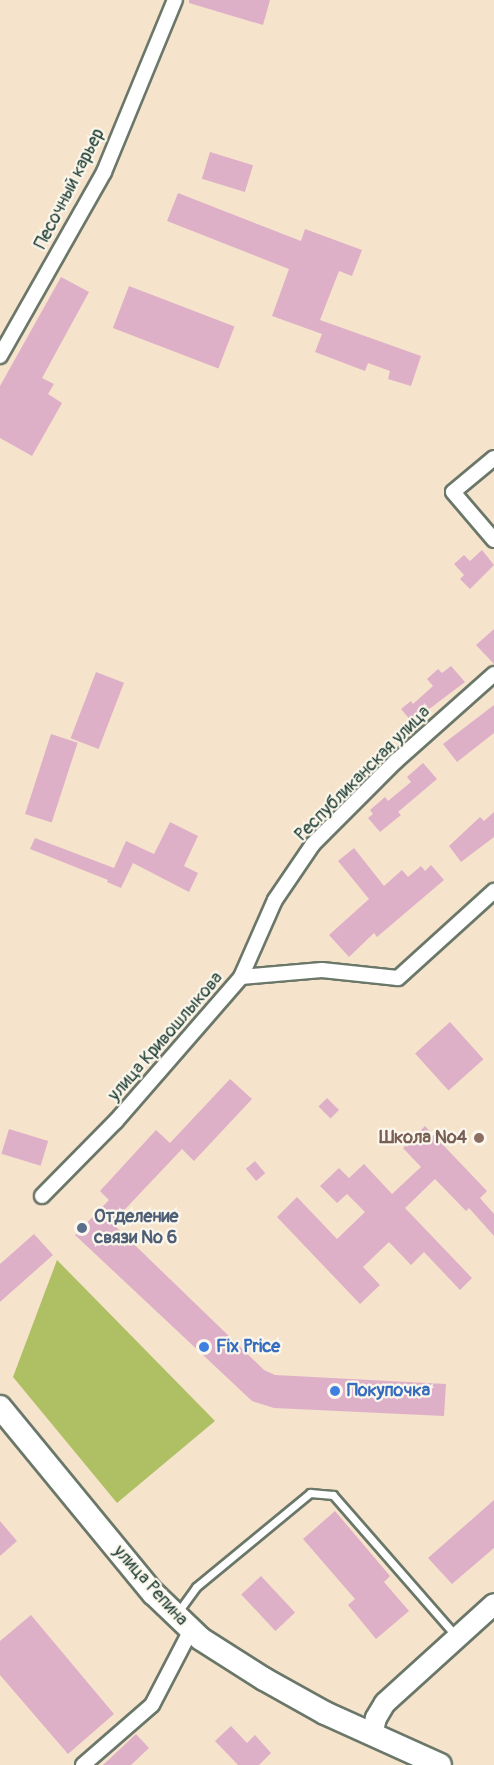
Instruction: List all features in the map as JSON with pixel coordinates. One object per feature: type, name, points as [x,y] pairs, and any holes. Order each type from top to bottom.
[{"type":"main road","name":"улица Репина","points":[[0,1407],[183,1623],[264,1679],[372,1735],[440,1765]]},
{"type":"main road","points":[[372,1735],[376,1718],[385,1703],[494,1604]]},
{"type":"street","name":"Песочный карьер","points":[[0,356],[104,172],[175,0]]},
{"type":"street","points":[[494,458],[453,492],[494,540]]},
{"type":"street","name":"Республиканская улица","points":[[241,977],[275,900],[313,844],[396,761],[494,674]]},
{"type":"street","name":"улица Кривошлыкова","points":[[42,1196],[116,1121],[241,977],[322,970],[398,978],[494,891]]},
{"type":"street","points":[[83,1765],[152,1705],[183,1623]]},
{"type":"lane","points":[[183,1623],[196,1587],[310,1493],[333,1495],[457,1636]]},
{"type":"green space","points":[[57,1260],[215,1421],[117,1503],[13,1377]]},
{"type":"building","points":[[189,0],[270,0],[263,25],[189,3]]},
{"type":"building","points":[[210,152],[253,165],[245,192],[202,179]]},
{"type":"building","points":[[178,193],[301,241],[305,229],[362,250],[352,276],[339,271],[320,320],[421,356],[411,386],[388,379],[390,371],[368,363],[365,371],[315,352],[322,334],[272,316],[289,269],[167,221]]},
{"type":"building","points":[[61,277],[89,292],[42,378],[54,384],[48,394],[62,403],[32,456],[0,438],[0,386]]},
{"type":"building","points":[[129,286],[234,326],[218,369],[113,328]]},
{"type":"building","points":[[482,550],[494,565],[470,589],[460,579],[464,575],[454,564],[464,555],[470,561]]},
{"type":"building","points":[[494,629],[494,664],[476,645]]},
{"type":"building","points":[[451,666],[465,682],[412,722],[401,709],[411,701],[413,704],[433,686],[427,679],[438,669],[442,673]]},
{"type":"building","points":[[96,672],[124,683],[99,749],[71,738]]},
{"type":"building","points":[[494,705],[494,733],[457,762],[443,744]]},
{"type":"building","points":[[51,734],[78,743],[52,823],[25,814]]},
{"type":"building","points":[[423,763],[437,779],[398,812],[401,815],[380,832],[368,818],[373,814],[370,810],[385,797],[388,801],[411,782],[407,777]]},
{"type":"building","points":[[494,812],[494,837],[461,862],[449,846],[480,817],[484,821]]},
{"type":"building","points":[[170,822],[198,836],[184,866],[198,873],[189,892],[133,863],[121,888],[107,882],[108,880],[30,849],[35,838],[114,868],[126,841],[154,854]]},
{"type":"building","points":[[354,848],[384,886],[402,870],[408,877],[421,866],[425,871],[431,865],[444,880],[377,937],[374,933],[349,957],[329,935],[369,899],[338,861]]},
{"type":"building","points":[[450,1022],[483,1059],[449,1091],[415,1053]]},
{"type":"building","points":[[230,1079],[252,1099],[194,1161],[182,1149],[112,1223],[264,1370],[275,1375],[446,1384],[444,1416],[274,1408],[252,1401],[75,1235],[109,1200],[100,1191],[156,1130],[170,1143]]},
{"type":"building","points":[[327,1098],[339,1110],[331,1119],[319,1106]]},
{"type":"building","points":[[425,1126],[487,1191],[480,1198],[494,1214],[494,1236],[469,1208],[466,1211],[435,1179],[405,1208],[472,1278],[460,1290],[424,1252],[411,1265],[389,1242],[363,1267],[380,1285],[360,1304],[277,1217],[297,1197],[337,1239],[365,1212],[347,1194],[337,1203],[320,1186],[339,1168],[349,1178],[364,1164],[392,1194],[421,1167],[403,1148]]},
{"type":"building","points":[[9,1129],[48,1141],[41,1166],[1,1154]]},
{"type":"building","points":[[255,1161],[265,1173],[256,1181],[246,1169]]},
{"type":"building","points":[[34,1234],[53,1255],[0,1302],[0,1264]]},
{"type":"building","points":[[494,1500],[494,1548],[452,1584],[428,1558]]},
{"type":"building","points":[[335,1511],[390,1576],[384,1582],[409,1611],[376,1639],[348,1605],[355,1599],[303,1539]]},
{"type":"building","points":[[0,1521],[17,1541],[0,1556]]},
{"type":"building","points":[[261,1576],[295,1613],[275,1631],[241,1594]]},
{"type":"building","points":[[31,1615],[114,1714],[68,1754],[0,1675],[0,1641]]},
{"type":"building","points":[[231,1726],[247,1743],[255,1735],[271,1753],[259,1765],[238,1765],[215,1741]]},
{"type":"building","points":[[136,1734],[149,1748],[131,1765],[103,1765]]},
{"type":"place","name":"Школа №4","points":[[479,1138]]},
{"type":"place","name":"Отделение связи № 6","points":[[82,1228]]},
{"type":"place","name":"Fix Price","points":[[204,1347]]},
{"type":"place","name":"Покупочка","points":[[335,1391]]}]
